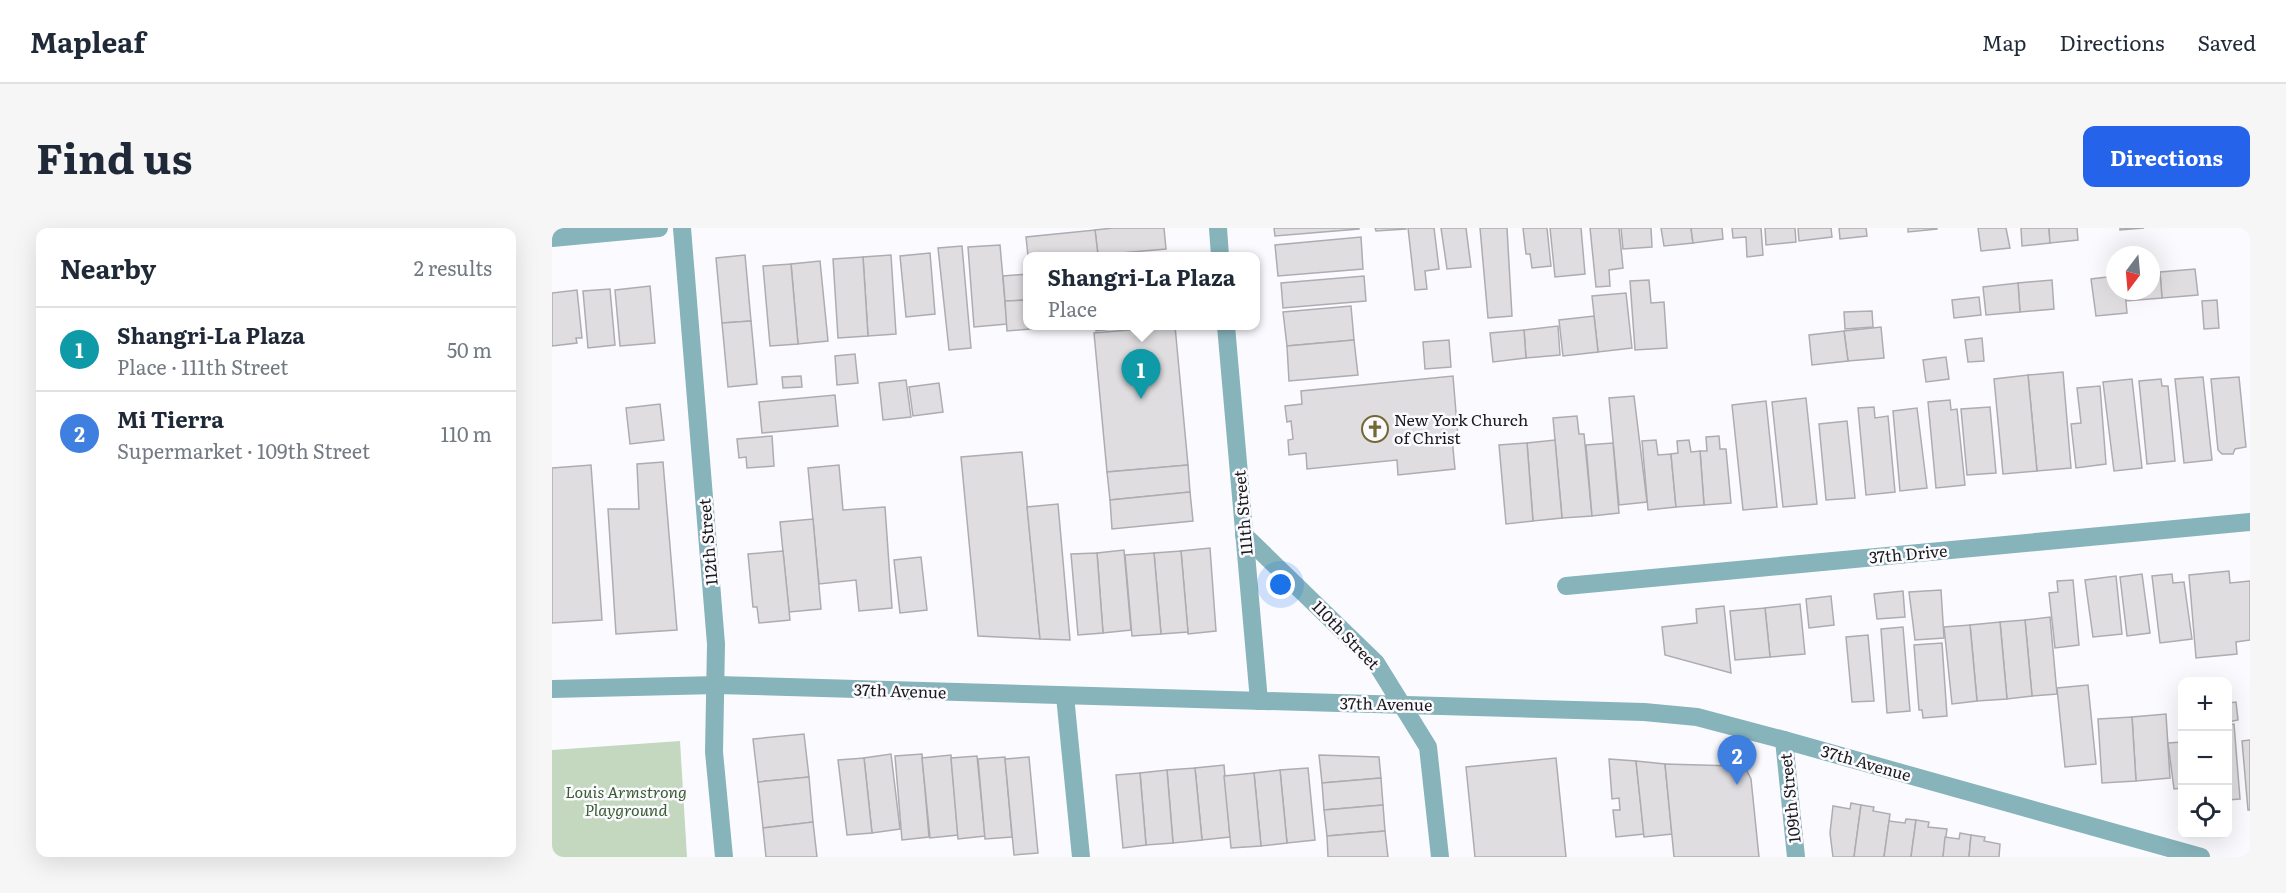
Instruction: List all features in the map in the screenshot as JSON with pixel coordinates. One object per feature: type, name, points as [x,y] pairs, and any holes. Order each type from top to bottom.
[{"type":"street","points":[[552,238],[659,228]]},
{"type":"street","name":"112th Street","points":[[682,228],[713,608],[717,685],[714,752],[724,857]]},
{"type":"street","points":[[1218,228],[1220,252]]},
{"type":"street","name":"111th Street","points":[[1226,330],[1259,701]]},
{"type":"street","name":"37th Drive","points":[[1566,586],[2250,522]]},
{"type":"street","name":"110th Street","points":[[1244,535],[1376,663],[1428,747],[1431,757],[1440,857]]},
{"type":"street","name":"37th Avenue","points":[[552,689],[717,685],[1644,712],[1697,717],[2201,857]]},
{"type":"street","points":[[1065,696],[1081,857]]},
{"type":"street","name":"109th Street","points":[[1784,740],[1796,857]]},
{"type":"green space","name":"Louis Armstrong Playground","points":[[680,741],[687,857],[552,857],[552,750]]},
{"type":"building","points":[[1164,228],[1166,249],[1098,252],[1095,230]]},
{"type":"building","points":[[1274,228],[1359,228],[1359,229],[1275,236]]},
{"type":"building","points":[[1375,228],[1406,228],[1406,229],[1376,231]]},
{"type":"building","points":[[1408,228],[1434,228],[1439,269],[1425,271],[1427,289],[1415,290]]},
{"type":"building","points":[[1441,228],[1466,228],[1471,267],[1447,269]]},
{"type":"building","points":[[1480,228],[1507,228],[1512,316],[1488,318]]},
{"type":"building","points":[[1523,228],[1547,228],[1551,266],[1532,268],[1530,254],[1526,254]]},
{"type":"building","points":[[1550,228],[1581,228],[1585,274],[1555,277]]},
{"type":"building","points":[[1590,228],[1619,228],[1623,268],[1609,270],[1610,286],[1596,287]]},
{"type":"building","points":[[1621,228],[1651,228],[1652,247],[1623,249]]},
{"type":"building","points":[[1661,228],[1691,228],[1693,243],[1664,246]]},
{"type":"building","points":[[1691,228],[1722,228],[1723,239],[1693,243]]},
{"type":"building","points":[[1732,228],[1761,228],[1763,255],[1747,257],[1746,237],[1733,238]]},
{"type":"building","points":[[1765,228],[1795,228],[1796,242],[1766,245]]},
{"type":"building","points":[[1798,228],[1831,228],[1832,237],[1799,241]]},
{"type":"building","points":[[1839,228],[1866,228],[1867,236],[1840,239]]},
{"type":"building","points":[[1908,228],[1937,228],[1937,229],[1908,232]]},
{"type":"building","points":[[1978,228],[2006,228],[2010,248],[1981,251]]},
{"type":"building","points":[[2021,228],[2049,228],[2050,243],[2022,246]]},
{"type":"building","points":[[2049,228],[2077,228],[2078,240],[2050,243]]},
{"type":"building","points":[[2120,228],[2144,228],[2120,230]]},
{"type":"building","points":[[1095,230],[1098,252],[1028,252],[1026,237]]},
{"type":"building","points":[[1361,237],[1363,269],[1278,276],[1275,245]]},
{"type":"building","points":[[1000,245],[1007,324],[974,327],[968,247]]},
{"type":"building","points":[[962,246],[971,348],[949,350],[938,248]]},
{"type":"building","points":[[930,253],[935,314],[906,317],[900,256]]},
{"type":"building","points":[[745,255],[751,321],[722,323],[716,258]]},
{"type":"building","points":[[891,255],[896,334],[868,336],[863,257]]},
{"type":"building","points":[[863,257],[868,336],[838,338],[833,259]]},
{"type":"building","points":[[820,261],[828,341],[798,344],[791,264]]},
{"type":"building","points":[[791,264],[798,344],[770,346],[763,266]]},
{"type":"building","points":[[2195,269],[2198,295],[2162,298],[2160,272]]},
{"type":"building","points":[[2160,272],[2162,298],[2160,298]]},
{"type":"building","points":[[1023,274],[1023,300],[1005,301],[1003,276]]},
{"type":"building","points":[[1364,276],[1366,301],[1283,308],[1281,283]]},
{"type":"building","points":[[2106,277],[2106,300],[2126,300],[2127,313],[2096,316],[2091,279]]},
{"type":"building","points":[[1649,280],[1651,303],[1664,302],[1667,348],[1635,350],[1630,281]]},
{"type":"building","points":[[2052,280],[2054,309],[2020,312],[2018,283]]},
{"type":"building","points":[[2018,283],[2020,312],[1986,315],[1983,287]]},
{"type":"building","points":[[650,286],[655,343],[620,346],[615,290]]},
{"type":"building","points":[[610,289],[615,345],[588,348],[583,291]]},
{"type":"building","points":[[577,290],[582,338],[576,338],[577,343],[552,346],[552,293]]},
{"type":"building","points":[[1626,293],[1632,348],[1598,352],[1592,296]]},
{"type":"building","points":[[1979,297],[1981,315],[1954,318],[1952,300]]},
{"type":"building","points":[[1023,300],[1023,330],[1007,331],[1005,301]]},
{"type":"building","points":[[2217,300],[2219,328],[2204,329],[2202,301]]},
{"type":"building","points":[[1351,306],[1354,340],[1287,346],[1283,312]]},
{"type":"building","points":[[1872,311],[1873,327],[1845,329],[1844,312]]},
{"type":"building","points":[[1594,316],[1598,352],[1563,356],[1559,320]]},
{"type":"building","points":[[751,321],[757,384],[728,387],[722,323]]},
{"type":"building","points":[[1558,326],[1560,355],[1526,358],[1524,330]]},
{"type":"building","points":[[1881,327],[1884,358],[1848,361],[1844,331]]},
{"type":"building","points":[[1175,330],[1188,465],[1107,472],[1094,333]]},
{"type":"building","points":[[1524,330],[1526,358],[1493,362],[1490,333]]},
{"type":"building","points":[[1844,331],[1848,361],[1812,365],[1809,335]]},
{"type":"building","points":[[1982,338],[1984,361],[1968,362],[1965,340]]},
{"type":"building","points":[[1354,340],[1358,375],[1289,381],[1287,346]]},
{"type":"building","points":[[1449,340],[1451,367],[1425,369],[1423,342]]},
{"type":"building","points":[[855,354],[858,383],[837,385],[835,356]]},
{"type":"building","points":[[1946,357],[1949,379],[1926,382],[1923,360]]},
{"type":"building","points":[[2063,372],[2071,468],[2037,471],[2028,375]]},
{"type":"building","points":[[2028,375],[2037,471],[2003,474],[1994,379]]},
{"type":"building","points":[[801,376],[802,387],[783,388],[782,377]]},
{"type":"building","name":"New York Church of Christ","points":[[1453,376],[1458,437],[1452,438],[1455,469],[1398,475],[1397,460],[1307,469],[1306,453],[1289,455],[1288,440],[1293,439],[1291,421],[1287,422],[1285,406],[1302,404],[1301,391]]},
{"type":"building","points":[[2203,377],[2212,460],[2184,463],[2175,379]]},
{"type":"building","points":[[2239,377],[2246,447],[2235,449],[2233,454],[2222,454],[2218,450],[2211,379]]},
{"type":"building","points":[[2132,379],[2142,468],[2114,471],[2103,382]]},
{"type":"building","points":[[2161,379],[2162,386],[2168,386],[2175,461],[2147,464],[2139,381]]},
{"type":"building","points":[[906,380],[911,417],[883,420],[879,383]]},
{"type":"building","points":[[939,383],[943,412],[913,416],[909,387]]},
{"type":"building","points":[[2100,386],[2106,464],[2076,468],[2071,424],[2081,423],[2077,388]]},
{"type":"building","points":[[835,395],[838,426],[762,433],[759,402]]},
{"type":"building","points":[[1634,396],[1647,502],[1619,505],[1609,398]]},
{"type":"building","points":[[1806,398],[1817,504],[1783,507],[1772,402]]},
{"type":"building","points":[[1950,400],[1951,410],[1957,409],[1965,485],[1936,488],[1928,402]]},
{"type":"building","points":[[1766,401],[1777,507],[1743,510],[1732,405]]},
{"type":"building","points":[[660,404],[664,440],[630,444],[626,408]]},
{"type":"building","points":[[1874,407],[1875,418],[1888,416],[1895,492],[1866,495],[1858,408]]},
{"type":"building","points":[[1990,407],[1996,473],[1967,475],[1961,409]]},
{"type":"building","points":[[1917,408],[1927,488],[1900,491],[1893,411]]},
{"type":"building","points":[[1577,416],[1579,434],[1584,434],[1592,516],[1562,518],[1553,418]]},
{"type":"building","points":[[1847,421],[1855,498],[1826,500],[1819,424]]},
{"type":"building","points":[[772,436],[774,466],[747,468],[746,457],[739,458],[737,439]]},
{"type":"building","points":[[1719,436],[1720,449],[1726,449],[1731,503],[1704,505],[1700,451],[1707,451],[1706,437]]},
{"type":"building","points":[[1555,440],[1562,518],[1533,521],[1527,443]]},
{"type":"building","points":[[1656,440],[1658,455],[1671,454],[1676,507],[1648,510],[1642,441]]},
{"type":"building","points":[[1689,440],[1691,452],[1700,451],[1704,505],[1676,507],[1671,454],[1678,453],[1677,441]]},
{"type":"building","points":[[1527,443],[1533,521],[1506,524],[1499,445]]},
{"type":"building","points":[[1613,443],[1619,513],[1592,516],[1586,445]]},
{"type":"building","points":[[1022,452],[1040,639],[978,636],[961,457]]},
{"type":"building","points":[[663,462],[677,630],[616,634],[608,509],[639,509],[637,464]]},
{"type":"building","points":[[591,465],[602,620],[552,623],[552,468]]},
{"type":"building","points":[[839,465],[843,510],[885,507],[892,608],[859,611],[856,580],[819,584],[808,468]]},
{"type":"building","points":[[1188,465],[1190,492],[1110,500],[1107,472]]},
{"type":"building","points":[[1190,492],[1193,521],[1112,529],[1110,500]]},
{"type":"building","points":[[1058,504],[1070,640],[1040,639],[1027,507]]},
{"type":"building","points":[[813,519],[821,609],[789,612],[780,522]]},
{"type":"building","points":[[1210,548],[1216,631],[1188,634],[1181,551]]},
{"type":"building","points":[[1124,550],[1131,630],[1103,633],[1097,553]]},
{"type":"building","points":[[783,551],[790,620],[759,623],[757,607],[753,607],[748,554]]},
{"type":"building","points":[[1181,551],[1188,632],[1161,634],[1154,553]]},
{"type":"building","points":[[1097,553],[1103,633],[1078,635],[1071,554]]},
{"type":"building","points":[[1154,553],[1161,634],[1132,636],[1125,555]]},
{"type":"building","points":[[921,557],[927,610],[900,613],[894,560]]},
{"type":"building","points":[[2229,571],[2230,583],[2250,581],[2250,640],[2236,642],[2237,654],[2196,658],[2189,575]]},
{"type":"building","points":[[2142,574],[2150,633],[2127,636],[2120,577]]},
{"type":"building","points":[[2172,574],[2173,583],[2184,582],[2192,639],[2160,643],[2152,576]]},
{"type":"building","points":[[2116,576],[2122,634],[2093,637],[2085,580]]},
{"type":"building","points":[[2073,580],[2079,645],[2055,648],[2049,593],[2058,592],[2057,581]]},
{"type":"building","points":[[1941,590],[1944,638],[1915,640],[1909,592]]},
{"type":"building","points":[[1903,591],[1905,617],[1877,619],[1874,594]]},
{"type":"building","points":[[1831,596],[1834,625],[1809,628],[1806,599]]},
{"type":"building","points":[[1800,604],[1805,654],[1770,657],[1765,608]]},
{"type":"building","points":[[1724,606],[1731,673],[1665,655],[1662,627],[1697,623],[1696,609]]},
{"type":"building","points":[[1765,608],[1770,657],[1735,660],[1730,611]]},
{"type":"building","points":[[2050,617],[2057,694],[2032,696],[2025,620]]},
{"type":"building","points":[[2025,620],[2032,696],[2007,699],[2000,622]]},
{"type":"building","points":[[2000,622],[2007,699],[1977,701],[1970,625]]},
{"type":"building","points":[[1970,625],[1977,701],[1952,704],[1944,627]]},
{"type":"building","points":[[1903,627],[1910,711],[1887,713],[1881,629]]},
{"type":"building","points":[[1868,635],[1874,701],[1852,702],[1846,637]]},
{"type":"building","points":[[1942,643],[1947,716],[1923,718],[1922,710],[1919,710],[1914,645]]},
{"type":"building","points":[[2088,685],[2096,764],[2065,767],[2057,688]]},
{"type":"building","points":[[2232,702],[2236,702],[2238,720],[2232,721]]},
{"type":"building","points":[[2166,714],[2170,778],[2136,781],[2132,717]]},
{"type":"building","points":[[2132,717],[2136,781],[2102,783],[2098,719]]},
{"type":"building","points":[[2232,724],[2234,724],[2240,799],[2232,800],[2232,731]]},
{"type":"building","points":[[804,734],[809,777],[758,782],[753,739]]},
{"type":"building","points":[[2250,740],[2250,810],[2248,810],[2242,741]]},
{"type":"building","points":[[2178,742],[2178,788],[2174,789],[2168,743]]},
{"type":"building","points":[[891,754],[900,829],[872,833],[864,758]]},
{"type":"building","points":[[922,754],[929,837],[902,840],[895,756]]},
{"type":"building","points":[[951,755],[958,835],[930,838],[922,758]]},
{"type":"building","points":[[1319,755],[1379,757],[1381,778],[1322,783]]},
{"type":"building","points":[[977,756],[985,836],[958,839],[951,758]]},
{"type":"building","points":[[1005,757],[1012,837],[985,839],[978,759]]},
{"type":"building","points":[[1029,757],[1038,853],[1014,855],[1005,759]]},
{"type":"building","points":[[864,758],[872,833],[847,835],[838,760]]},
{"type":"building","points":[[1556,758],[1566,857],[1475,857],[1466,767]]},
{"type":"building","points":[[1609,759],[1636,761],[1644,834],[1616,837],[1613,810],[1620,810],[1619,798],[1612,799]]},
{"type":"building","points":[[1636,761],[1665,764],[1672,834],[1644,837]]},
{"type":"building","points":[[1665,764],[1735,766],[1747,771],[1751,779],[1759,857],[1674,857]]},
{"type":"building","points":[[1224,765],[1230,837],[1202,840],[1195,768]]},
{"type":"building","points":[[1195,768],[1202,840],[1173,843],[1167,770]]},
{"type":"building","points":[[1308,768],[1315,840],[1287,843],[1280,770]]},
{"type":"building","points":[[1167,770],[1173,843],[1146,845],[1140,773]]},
{"type":"building","points":[[1280,770],[1287,843],[1261,846],[1254,773]]},
{"type":"building","points":[[1140,773],[1146,845],[1123,848],[1116,775]]},
{"type":"building","points":[[1254,773],[1261,846],[1231,848],[1224,776]]},
{"type":"building","points":[[809,777],[813,822],[763,828],[758,782]]},
{"type":"building","points":[[1381,778],[1383,805],[1324,810],[1322,783]]},
{"type":"building","points":[[1851,803],[1861,805],[1854,857],[1833,857],[1830,833],[1833,806],[1850,809]]},
{"type":"building","points":[[1383,805],[1385,831],[1327,836],[1324,810]]},
{"type":"building","points":[[1861,805],[1874,807],[1873,811],[1890,814],[1884,857],[1854,857]]},
{"type":"building","points":[[1906,819],[1916,820],[1911,857],[1884,857],[1889,821],[1905,823]]},
{"type":"building","points":[[1916,820],[1929,822],[1928,827],[1947,829],[1943,857],[1911,857]]},
{"type":"building","points":[[813,822],[817,857],[766,857],[763,828]]},
{"type":"building","points":[[1385,831],[1388,857],[1328,857],[1327,836]]},
{"type":"building","points":[[1960,833],[1971,835],[1969,857],[1943,857],[1945,837],[1959,839]]},
{"type":"building","points":[[1971,835],[1985,837],[1984,841],[2000,844],[1999,857],[1969,857]]},
{"type":"place","name":"Shangri-La Plaza","points":[[1141,399]]},
{"type":"place","name":"New York Church of Christ","points":[[1375,429]]},
{"type":"place","name":"Mi Tierra","points":[[1737,785]]}]
